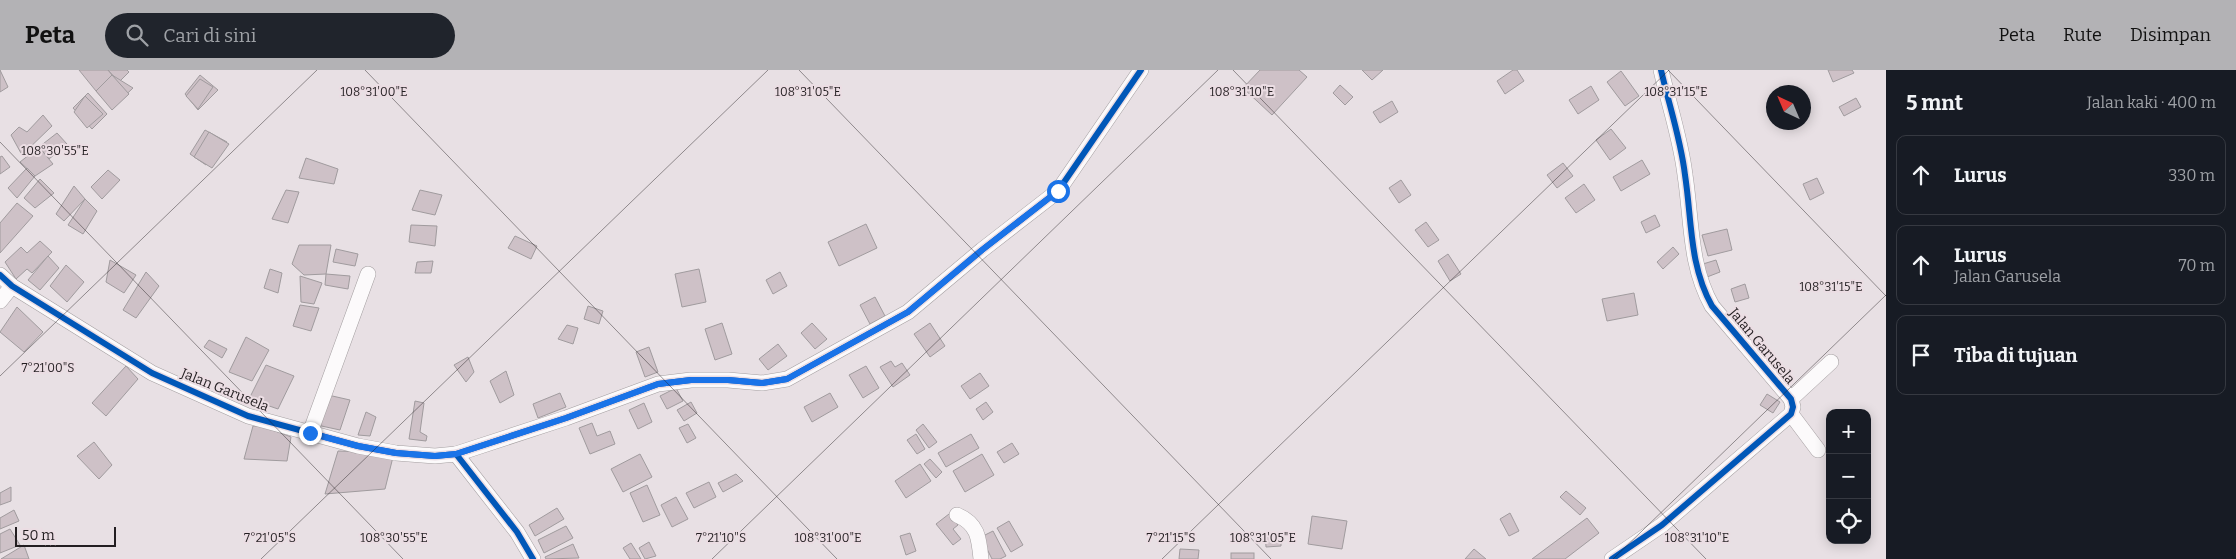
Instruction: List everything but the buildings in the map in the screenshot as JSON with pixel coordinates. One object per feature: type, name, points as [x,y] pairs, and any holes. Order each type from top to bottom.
[{"type":"street","name":"Jalan Garusela","points":[[0,275],[12,286],[152,373],[248,416],[358,446],[396,453],[435,456],[456,454],[566,418],[658,384],[700,380],[762,383],[787,379],[908,312],[982,250],[1058,191],[1141,70]]},
{"type":"street","name":"Jalan Garusela","points":[[1661,70],[1685,173],[1693,254],[1704,292],[1712,306],[1791,399],[1793,407],[1791,414]]},
{"type":"street","points":[[310,433],[368,274]]},
{"type":"street","points":[[0,301],[12,286]]},
{"type":"street","points":[[1791,399],[1831,362]]},
{"type":"street","points":[[1612,559],[1662,525],[1791,414],[1818,450]]},
{"type":"street","points":[[456,454],[517,532],[534,559]]},
{"type":"street","points":[[957,515],[968,520],[974,527],[981,559]]},
{"type":"cycle path","points":[[456,454],[566,418],[658,384],[691,380],[728,380],[762,383],[787,379],[908,312],[982,250],[1058,191],[1141,70]]},
{"type":"cycle path","points":[[1612,559],[1662,525],[1791,414],[1793,407],[1791,399],[1712,306],[1699,275],[1692,242],[1681,149],[1661,70]]},
{"type":"cycle path","points":[[0,275],[12,286],[152,373],[248,416],[358,446],[396,453],[435,456],[456,454],[517,532],[533,559]]},
{"type":"route","points":[[310,433],[358,446],[396,453],[435,456],[456,454],[566,418],[658,384],[691,380],[728,380],[762,383],[787,379],[908,312],[982,250],[1048,201],[1058,191]]}]
